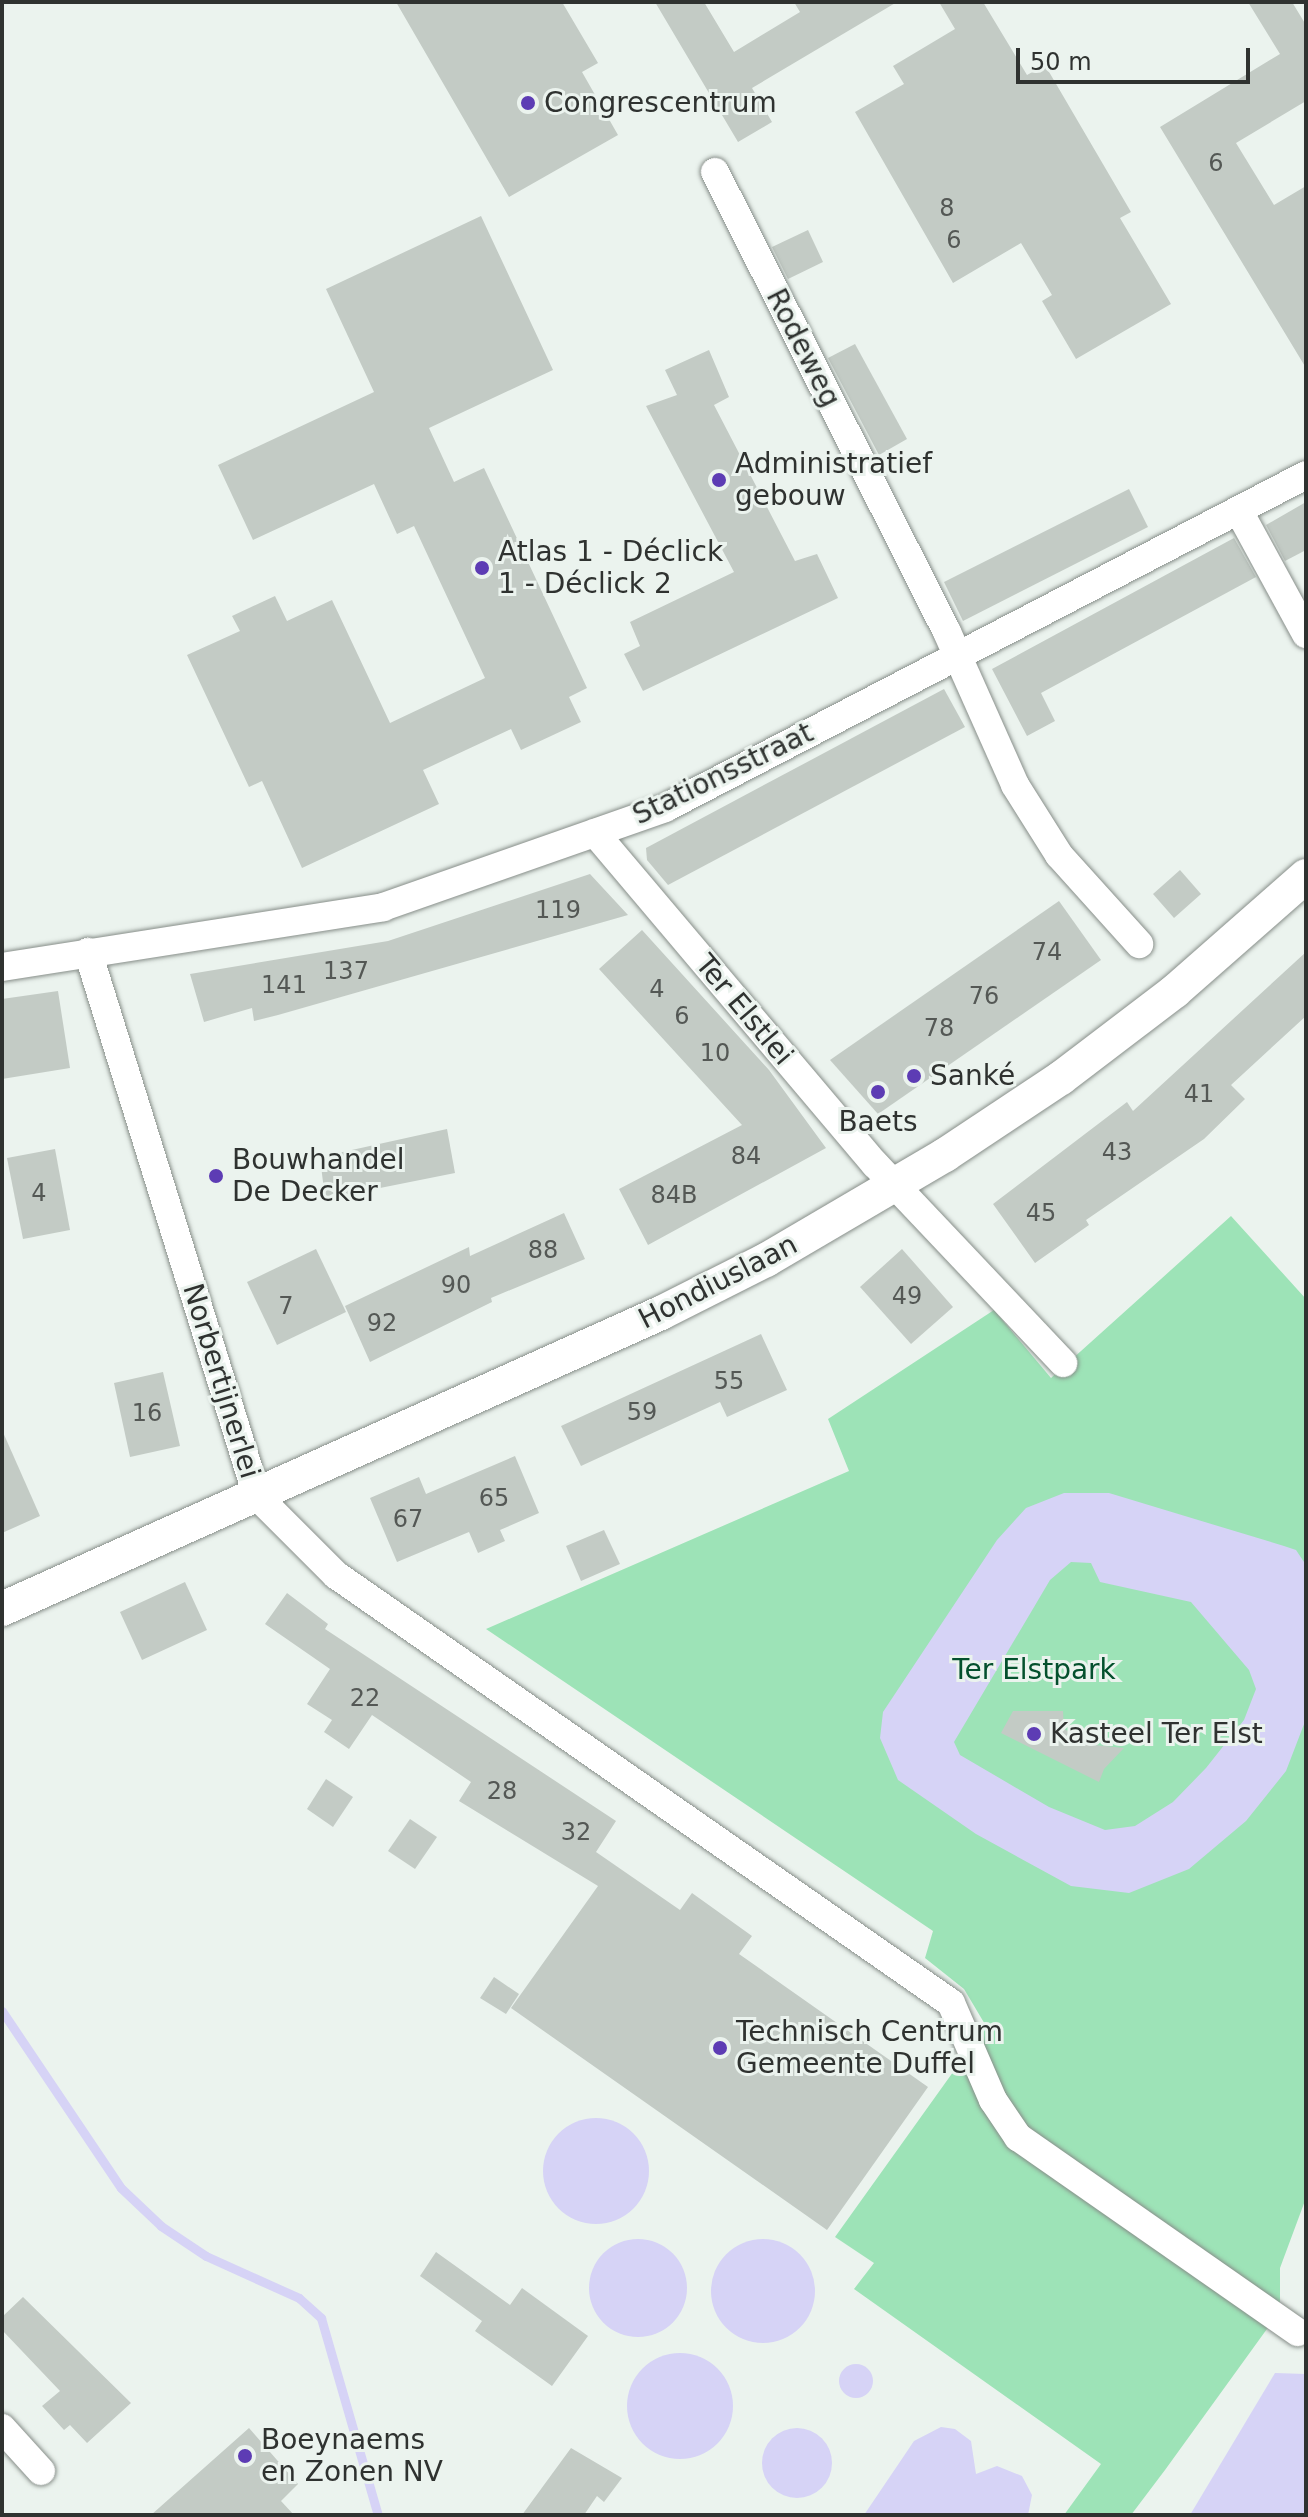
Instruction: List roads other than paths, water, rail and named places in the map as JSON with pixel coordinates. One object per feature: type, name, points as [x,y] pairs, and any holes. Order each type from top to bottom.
[{"type":"street","name":"Rodeweg","points":[[715,172],[956,653],[1015,785],[1059,855],[1139,944]]},
{"type":"street","name":"Stationsstraat","points":[[2,967],[383,907],[665,808],[956,653],[1240,513],[1306,475]]},
{"type":"street","points":[[1240,513],[1306,634]]},
{"type":"street","name":"Ter Elstlei","points":[[595,833],[896,1185],[1063,1363]]},
{"type":"street","name":"Hondiuslaan","points":[[2,1609],[674,1306],[896,1185],[1109,1044],[1306,876]]},
{"type":"street","name":"Norbertijnerlei","points":[[88,952],[257,1496],[336,1575],[748,1865],[951,2003],[993,2100],[1018,2137],[1298,2332]]},
{"type":"street","name":"Hondiuslaan","points":[[2,1635],[67,1582]]},
{"type":"street","points":[[2,2428],[41,2471]]},
{"type":"water","points":[[1064,1493],[1109,1493],[1296,1550],[1306,1565],[1306,1719],[1286,1771],[1246,1821],[1189,1869],[1129,1893],[1071,1886],[976,1834],[898,1780],[880,1738],[883,1712],[997,1540],[1026,1508]],"holes":[[[1071,1562],[1091,1563],[1100,1582],[1191,1602],[1249,1670],[1256,1689],[1244,1720],[1206,1768],[1173,1802],[1135,1826],[1105,1830],[1049,1807],[960,1755],[954,1742],[1050,1580]]]},
{"type":"water","points":[[596,2118],[616,2122],[633,2134],[645,2151],[649,2171],[645,2191],[633,2208],[616,2220],[596,2224],[576,2220],[559,2208],[547,2191],[543,2171],[547,2151],[559,2134],[576,2122]]},
{"type":"water","points":[[638,2239],[657,2243],[673,2253],[683,2269],[687,2288],[683,2307],[673,2323],[657,2333],[638,2337],[619,2333],[603,2323],[593,2307],[589,2288],[593,2269],[603,2253],[619,2243]]},
{"type":"water","points":[[763,2239],[783,2243],[800,2254],[811,2271],[815,2291],[811,2311],[800,2328],[783,2339],[763,2343],[743,2339],[726,2328],[715,2311],[711,2291],[715,2271],[726,2254],[743,2243]]},
{"type":"water","points":[[680,2353],[700,2357],[718,2368],[729,2386],[733,2406],[729,2426],[718,2444],[700,2455],[680,2459],[660,2455],[642,2444],[631,2426],[627,2406],[631,2386],[642,2368],[660,2357]]},
{"type":"water","points":[[856,2364],[868,2369],[873,2381],[868,2393],[856,2398],[844,2393],[839,2381],[844,2369]]},
{"type":"water","points":[[1275,2373],[1306,2374],[1306,2515],[1190,2515]]},
{"type":"water","points":[[941,2427],[955,2429],[971,2441],[976,2474],[997,2466],[1022,2476],[1032,2495],[1028,2515],[864,2515],[914,2441]]},
{"type":"water","points":[[797,2428],[822,2438],[832,2463],[822,2488],[797,2498],[772,2488],[762,2463],[772,2438]]},
{"type":"waterway","points":[[2,2011],[121,2188],[161,2226],[206,2256],[299,2298],[321,2318],[378,2515]]},
{"type":"place","name":"Congrescentrum","points":[[528,103]]},
{"type":"place","name":"Administratief gebouw","points":[[719,480]]},
{"type":"place","name":"Atlas 1 - Déclick 1 - Déclick 2","points":[[482,568]]},
{"type":"place","name":"Sanké","points":[[914,1076]]},
{"type":"place","name":"Baets","points":[[878,1092]]},
{"type":"place","name":"Bouwhandel De Decker","points":[[216,1176]]},
{"type":"place","name":"Kasteel Ter Elst","points":[[1034,1734]]},
{"type":"place","name":"Technisch Centrum Gemeente Duffel","points":[[720,2048]]},
{"type":"place","name":"Boeynaems en Zonen NV","points":[[245,2456]]},
{"type":"park label","name":"Ter Elstpark","points":[[1034,1670]]}]
